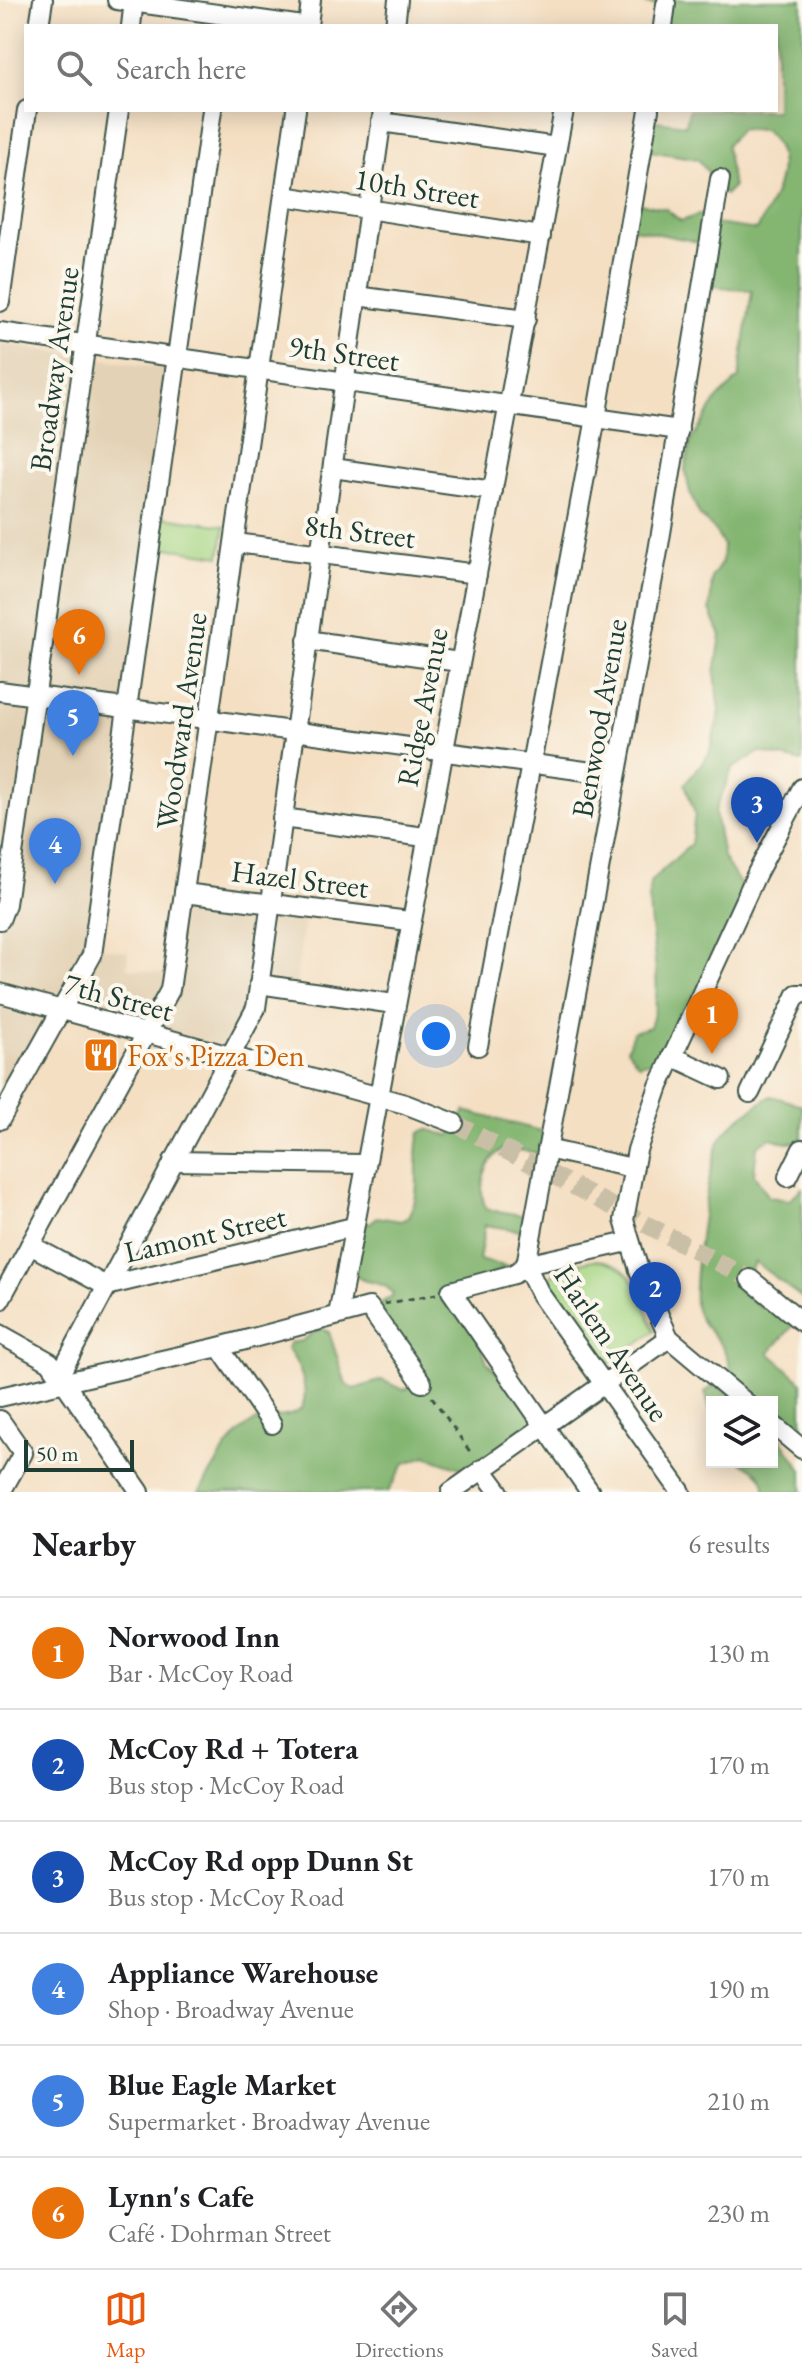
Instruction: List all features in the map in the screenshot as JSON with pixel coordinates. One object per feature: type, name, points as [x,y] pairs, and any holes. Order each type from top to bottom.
[{"type":"street","points":[[39,24],[43,0]]},
{"type":"street","points":[[305,24],[311,0]]},
{"type":"street","points":[[395,24],[398,0]]},
{"type":"street","points":[[131,24],[128,1],[292,24]]},
{"type":"street","points":[[663,24],[666,4]]},
{"type":"street","points":[[0,302],[27,112]]},
{"type":"street","name":"Broadway Avenue","points":[[2,909],[36,696],[119,112]]},
{"type":"street","points":[[0,1120],[92,955],[212,112]]},
{"type":"street","name":"Woodward Avenue","points":[[0,1300],[170,990],[296,112]]},
{"type":"street","name":"Ridge Avenue","points":[[338,1315],[409,921],[511,406],[564,112]]},
{"type":"street","points":[[478,1046],[596,418],[649,112]]},
{"type":"street","points":[[61,1378],[106,1286],[256,1008],[382,116],[557,147]]},
{"type":"street","name":"Benwood Avenue","points":[[526,1265],[658,551],[720,179]]},
{"type":"street","name":"10th Street","points":[[284,196],[541,236]]},
{"type":"street","points":[[357,296],[526,319]]},
{"type":"street","name":"9th Street","points":[[0,332],[679,430]]},
{"type":"street","points":[[333,468],[493,491]]},
{"type":"street","name":"8th Street","points":[[236,543],[477,574]]},
{"type":"street","points":[[0,691],[607,774],[647,558],[658,551]]},
{"type":"street","points":[[307,640],[459,662]]},
{"type":"street","points":[[738,1396],[669,1338],[628,1242],[624,1220],[632,1168],[659,1086],[794,824],[802,788]]},
{"type":"street","points":[[282,818],[425,837]]},
{"type":"street","name":"Hazel Street","points":[[184,893],[409,921]]},
{"type":"street","points":[[259,984],[394,1004]]},
{"type":"street","name":"7th Street","points":[[0,993],[377,1097],[454,1123]]},
{"type":"street","points":[[750,1093],[797,994],[802,994]]},
{"type":"street","points":[[672,1056],[721,1079]]},
{"type":"street","points":[[547,1149],[632,1168]]},
{"type":"street","points":[[788,1177],[802,1149]]},
{"type":"street","points":[[173,1161],[364,1164]]},
{"type":"street","name":"Lamont Street","points":[[30,1245],[106,1286],[353,1227]]},
{"type":"street","points":[[590,1492],[451,1291],[514,1274],[526,1265],[628,1242]]},
{"type":"street","name":"Harlem Avenue","points":[[526,1265],[540,1294],[681,1492]]},
{"type":"street","points":[[750,1279],[802,1322]]},
{"type":"street","points":[[0,1397],[61,1378],[219,1347],[369,1307],[422,1383]]},
{"type":"street","points":[[0,1334],[50,1362],[140,1492]]},
{"type":"street","points":[[451,1492],[669,1338]]},
{"type":"street","points":[[219,1347],[272,1424]]},
{"type":"street","points":[[0,1420],[23,1453],[1,1492]]},
{"type":"street","points":[[778,1429],[802,1449]]},
{"type":"street","points":[[482,1469],[499,1492]]},
{"type":"path","points":[[369,1307],[451,1291]]},
{"type":"path","points":[[422,1383],[482,1469]]},
{"type":"shaded area","points":[[0,343],[169,370],[93,946],[128,952],[127,968],[172,975],[184,893],[306,908],[295,990],[260,985],[231,1057],[60,1010],[0,1120]]},
{"type":"green space","points":[[631,0],[802,0],[802,762],[760,752],[732,769],[715,812],[723,857],[747,895],[671,1057],[638,1064],[627,1049],[633,1032],[650,1027],[655,1010],[656,974],[650,882],[691,844],[695,814],[685,784],[709,754],[720,711],[715,673],[721,636],[710,610],[712,577],[722,562],[723,545],[715,530],[700,516],[690,493],[685,469],[691,441],[718,398],[739,378],[752,291],[705,285],[703,243],[630,228],[634,202],[666,209],[681,221],[704,213],[715,224],[757,230],[775,192],[781,166],[774,141],[764,130],[740,129],[726,146],[733,187],[725,195],[698,159],[643,150],[649,120],[686,125],[689,112],[778,112],[778,24],[664,24],[668,3],[651,5]]},
{"type":"green space","points":[[158,516],[225,526],[220,556],[154,546]]},
{"type":"green space","points":[[771,1096],[802,1105],[802,1142],[786,1143],[771,1138],[757,1146],[754,1174],[769,1197],[789,1200],[802,1188],[802,1298],[755,1262],[739,1290],[762,1308],[779,1305],[796,1322],[769,1353],[802,1382],[802,1437],[778,1424],[778,1396],[744,1396],[739,1390],[724,1349],[696,1310],[698,1252],[716,1152],[724,1133]]},
{"type":"green space","points":[[465,1111],[549,1133],[545,1154],[505,1148],[487,1166],[482,1192],[486,1209],[533,1217],[530,1232],[485,1225],[479,1260],[509,1267],[458,1288],[487,1362],[543,1426],[474,1473],[426,1456],[405,1463],[388,1492],[199,1492],[229,1444],[245,1428],[260,1419],[291,1415],[302,1408],[304,1385],[296,1361],[287,1349],[289,1343],[302,1341],[320,1328],[329,1332],[346,1384],[354,1389],[382,1380],[404,1390],[415,1385],[372,1308],[393,1293],[382,1285],[359,1278],[348,1266],[356,1220],[370,1223],[377,1217],[401,1221],[408,1218],[416,1197],[420,1133],[427,1129],[450,1136]]},
{"type":"green space","points":[[593,1260],[607,1261],[627,1274],[640,1295],[655,1331],[605,1366],[548,1284],[556,1268]]},
{"type":"green space","points":[[715,1385],[735,1396],[706,1396],[705,1392]]},
{"type":"green space","points":[[778,1435],[802,1470],[802,1492],[765,1492],[764,1481],[750,1468],[778,1468]]},
{"type":"tunnel","points":[[454,1123],[750,1279]]},
{"type":"place","name":"Lynn's Cafe","points":[[79,675]]},
{"type":"place","name":"Blue Eagle Market","points":[[73,756]]},
{"type":"place","name":"McCoy Rd opp Dunn St","points":[[757,843]]},
{"type":"place","name":"Appliance Warehouse","points":[[55,884]]},
{"type":"place","name":"Norwood Inn","points":[[712,1054]]},
{"type":"place","name":"Fox's Pizza Den","points":[[101,1055]]},
{"type":"place","name":"McCoy Rd + Totera","points":[[655,1328]]}]
